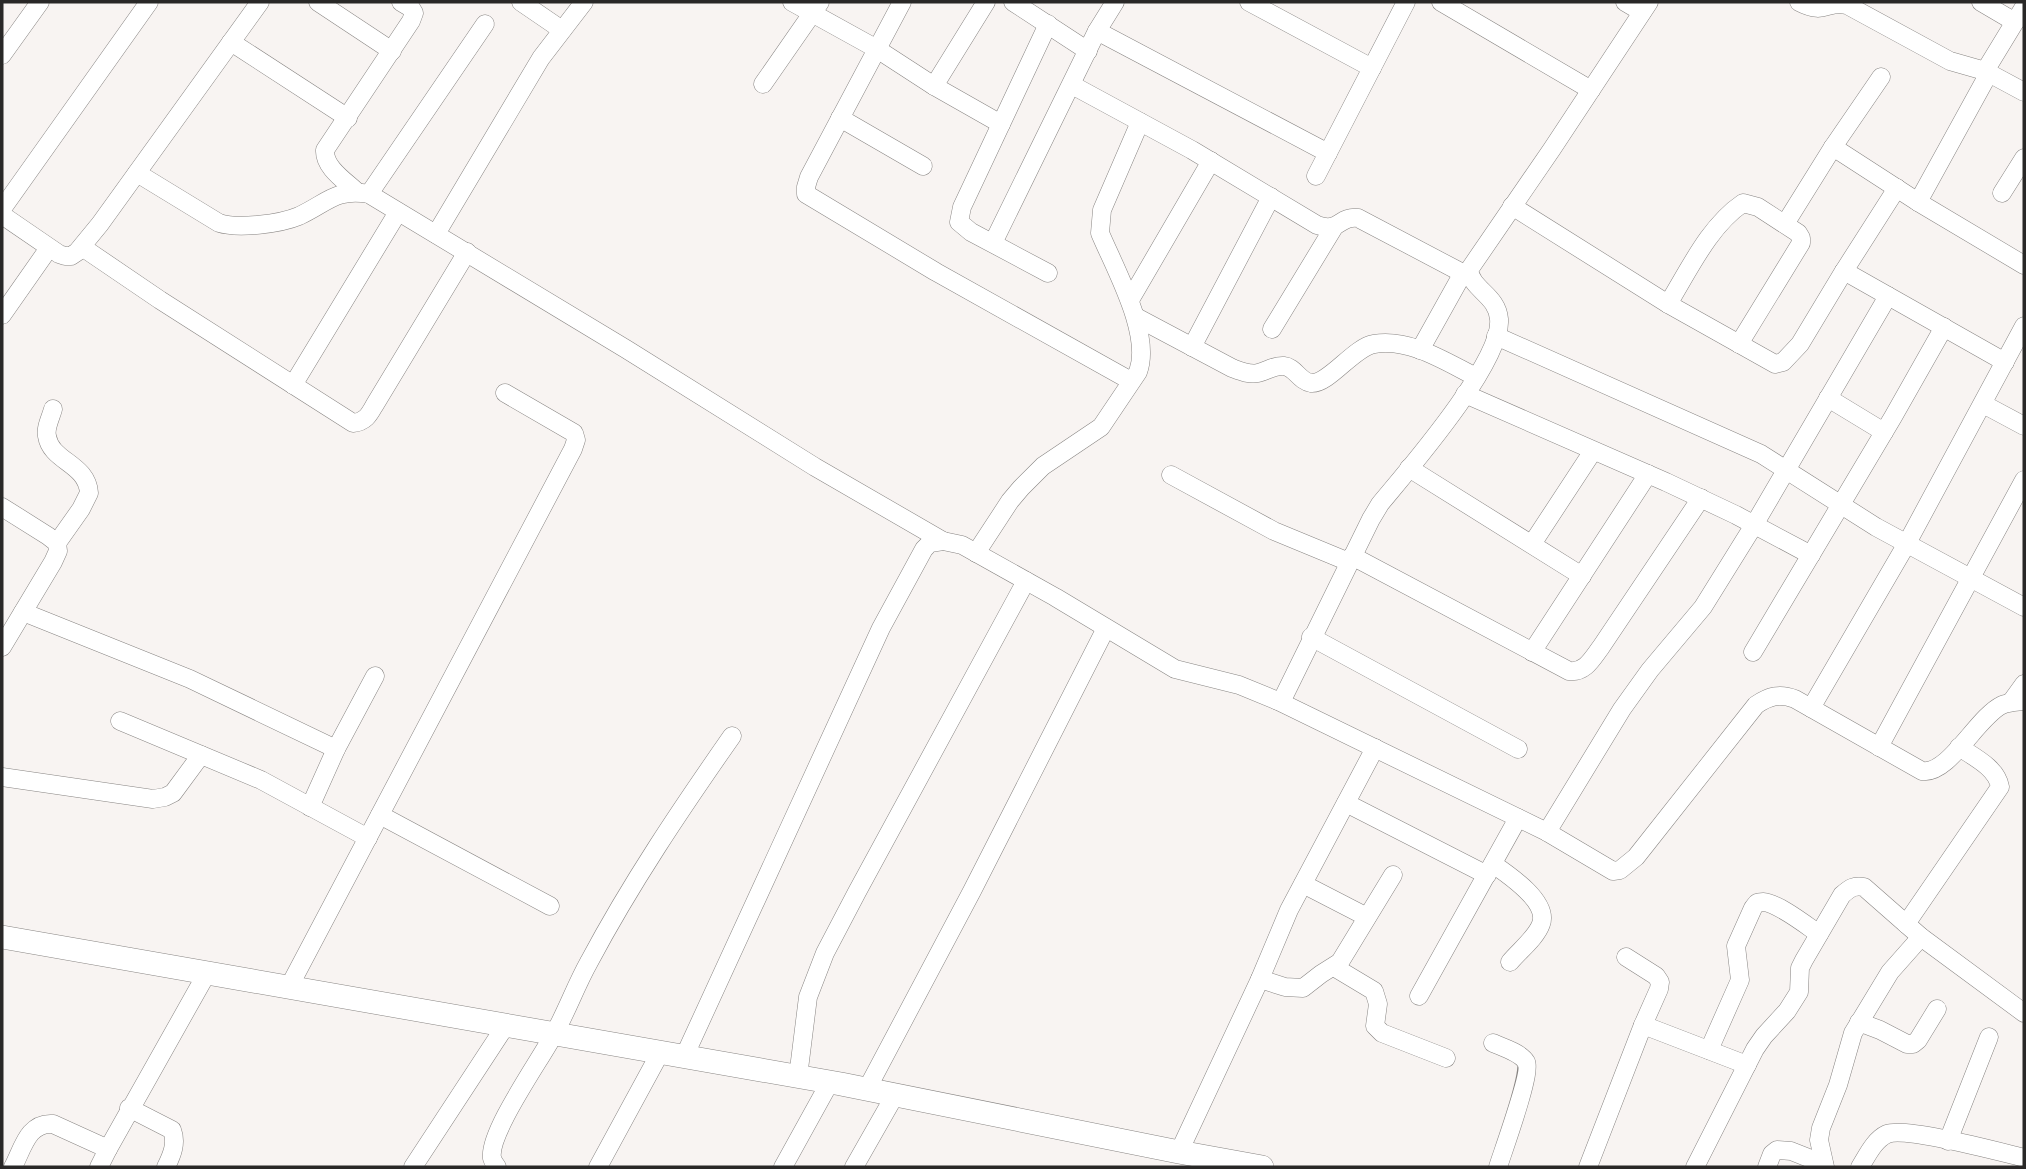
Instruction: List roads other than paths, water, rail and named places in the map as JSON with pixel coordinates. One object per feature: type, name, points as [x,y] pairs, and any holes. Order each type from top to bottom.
[{"type":"street","points":[[2,55],[40,2]]},
{"type":"street","points":[[2,209],[149,2]]},
{"type":"street","points":[[2,215],[59,254],[71,256],[82,247],[260,2]]},
{"type":"street","points":[[318,2],[391,51]]},
{"type":"street","points":[[401,2],[414,13],[411,22],[325,150],[324,158],[329,165],[362,193],[467,252],[815,467],[943,541],[962,545],[1175,668],[1239,685],[1278,701],[1547,832],[1613,871],[1620,870],[1636,857],[1756,705],[1771,697],[1789,696],[1928,772],[1942,764],[1994,710],[2017,701],[2024,684]]},
{"type":"street","points":[[521,2],[562,30]]},
{"type":"street","points":[[436,234],[541,58],[584,2]]},
{"type":"street","points":[[792,2],[816,8],[934,86],[1002,124]]},
{"type":"street","points":[[902,2],[809,177],[806,194],[970,291],[1131,381]]},
{"type":"street","points":[[934,86],[986,2]]},
{"type":"street","points":[[1013,2],[1088,51]]},
{"type":"street","points":[[993,243],[1097,31],[1115,2]]},
{"type":"street","points":[[1249,2],[1372,68]]},
{"type":"street","points":[[1316,176],[1406,2]]},
{"type":"street","points":[[1420,350],[1472,263],[1645,7],[1625,2]]},
{"type":"street","points":[[1799,2],[1814,9],[1826,8],[1839,2],[1847,5],[1950,61],[1987,72],[2024,92]]},
{"type":"street","points":[[1918,202],[2019,15],[1981,2]]},
{"type":"street","points":[[1448,3],[1591,90]]},
{"type":"street","points":[[763,84],[816,8]]},
{"type":"street","points":[[137,173],[226,225],[289,220],[337,195],[362,193],[485,24]]},
{"type":"street","points":[[1048,24],[962,207],[958,222],[1048,273]]},
{"type":"street","points":[[1097,31],[1328,153]]},
{"type":"street","points":[[231,42],[348,118]]},
{"type":"street","points":[[1785,224],[1881,77]]},
{"type":"street","points":[[1072,85],[1211,161],[1317,225],[1334,227]]},
{"type":"street","points":[[840,118],[923,166]]},
{"type":"street","points":[[976,553],[1010,500],[1021,488],[1043,466],[1101,426],[1141,362],[1133,309],[1100,233],[1102,210],[1140,122]]},
{"type":"street","points":[[1833,147],[1918,202],[2024,265]]},
{"type":"street","points":[[2002,193],[2024,158]]},
{"type":"street","points":[[1133,309],[1211,161]]},
{"type":"street","points":[[1512,206],[1668,304],[1775,364],[1783,362],[1800,344],[1897,188]]},
{"type":"street","points":[[1192,347],[1272,197]]},
{"type":"street","points":[[1668,304],[1706,242],[1727,216],[1743,203],[1758,207],[1798,233],[1801,243],[1739,344]]},
{"type":"street","points":[[293,385],[398,212]]},
{"type":"street","points":[[1272,329],[1334,227],[1349,217],[1359,218],[1466,275],[1492,300],[1498,311],[1499,323],[1496,336],[1465,394],[1380,504],[1311,637],[1283,698],[1278,701]]},
{"type":"street","points":[[2,315],[49,247]]},
{"type":"street","points":[[82,247],[354,424],[367,417],[467,252]]},
{"type":"street","points":[[1844,271],[2005,362]]},
{"type":"street","points":[[1547,832],[1622,709],[1650,670],[1703,607],[1755,525],[1888,296]]},
{"type":"street","points":[[1133,309],[1192,347],[1232,368],[1248,373],[1256,374],[1281,365],[1288,366],[1306,382],[1313,383],[1326,377],[1367,346],[1389,343],[1420,350],[1476,377]]},
{"type":"street","points":[[1811,708],[1906,545],[2024,326]]},
{"type":"street","points":[[1753,652],[1944,327]]},
{"type":"street","points":[[1496,336],[1761,454],[1906,545],[2024,607]]},
{"type":"street","points":[[289,987],[573,449],[576,440],[574,433],[505,393]]},
{"type":"street","points":[[1465,394],[1701,498],[1811,555]]},
{"type":"street","points":[[1828,398],[1884,432]]},
{"type":"street","points":[[1983,404],[2024,426]]},
{"type":"street","points":[[53,409],[46,435],[48,440],[57,453],[85,477],[89,493],[57,544]]},
{"type":"street","points":[[1532,544],[1593,451]]},
{"type":"street","points":[[1409,468],[1582,576]]},
{"type":"street","points":[[1532,652],[1648,474]]},
{"type":"street","points":[[1171,475],[1274,531],[1351,559],[1569,671],[1581,670],[1588,665],[1701,498]]},
{"type":"street","points":[[1879,747],[2024,480]]},
{"type":"street","points":[[2,507],[48,536],[57,544],[58,551],[2,647]]},
{"type":"street","points":[[684,1057],[881,628],[924,549],[930,543],[943,541]]},
{"type":"street","points":[[798,1077],[808,998],[825,953],[1026,581]]},
{"type":"street","points":[[23,612],[190,679],[336,749]]},
{"type":"street","points":[[867,1089],[1106,628]]},
{"type":"street","points":[[1311,637],[1518,749]]},
{"type":"street","points":[[310,807],[336,749],[375,676]]},
{"type":"street","points":[[120,721],[261,780],[368,838]]},
{"type":"street","points":[[497,1167],[492,1158],[496,1139],[554,1034],[588,963],[682,807],[732,736]]},
{"type":"street","points":[[1906,924],[2000,788],[1999,781],[1985,765],[1959,747]]},
{"type":"street","points":[[1179,1152],[1260,979],[1289,910],[1375,748]]},
{"type":"street","points":[[2,777],[153,799],[173,793],[201,755]]},
{"type":"street","points":[[1346,803],[1510,876],[1537,901],[1543,913],[1541,926],[1510,962]]},
{"type":"street","points":[[380,816],[550,905]]},
{"type":"street","points":[[1419,996],[1518,818]]},
{"type":"street","points":[[1260,979],[1285,987],[1303,988],[1334,967],[1340,962],[1393,875]]},
{"type":"street","points":[[1303,884],[1367,917]]},
{"type":"street","points":[[1695,1167],[1746,1065],[1764,1036],[1799,992],[1800,968],[1842,895],[1849,888],[1856,885],[1864,887],[1921,937],[2024,1013]]},
{"type":"street","points":[[1709,1050],[1740,980],[1735,953],[1738,939],[1757,903],[1774,905],[1819,934]]},
{"type":"street","points":[[2,937],[830,1082],[1179,1152],[1211,1163],[1262,1167]]},
{"type":"street","points":[[1825,1166],[1819,1140],[1821,1128],[1838,1085],[1853,1033],[1890,972],[1921,937]]},
{"type":"street","points":[[1588,1167],[1659,989],[1660,982],[1656,976],[1626,957]]},
{"type":"street","points":[[1334,967],[1374,991],[1378,1004],[1375,1026],[1382,1032],[1446,1058]]},
{"type":"street","points":[[99,1167],[129,1108],[207,973]]},
{"type":"street","points":[[1859,1022],[1907,1044],[1913,1044],[1937,1009]]},
{"type":"street","points":[[1643,1025],[1746,1065]]},
{"type":"street","points":[[413,1167],[506,1026]]},
{"type":"street","points":[[1948,1141],[1989,1037]]},
{"type":"street","points":[[1493,1043],[1525,1059],[1528,1065],[1498,1167]]},
{"type":"street","points":[[598,1167],[660,1053]]},
{"type":"street","points":[[783,1167],[830,1082]]},
{"type":"street","points":[[854,1167],[895,1095]]},
{"type":"street","points":[[129,1108],[172,1130],[173,1148],[166,1167]]},
{"type":"street","points":[[13,1167],[30,1133],[37,1125],[44,1123],[53,1124],[108,1149]]},
{"type":"street","points":[[1860,1167],[1879,1140],[1887,1135],[1909,1133],[2020,1158]]},
{"type":"street","points":[[1767,1167],[1772,1154],[1777,1150],[1791,1151],[1825,1166]]}]
